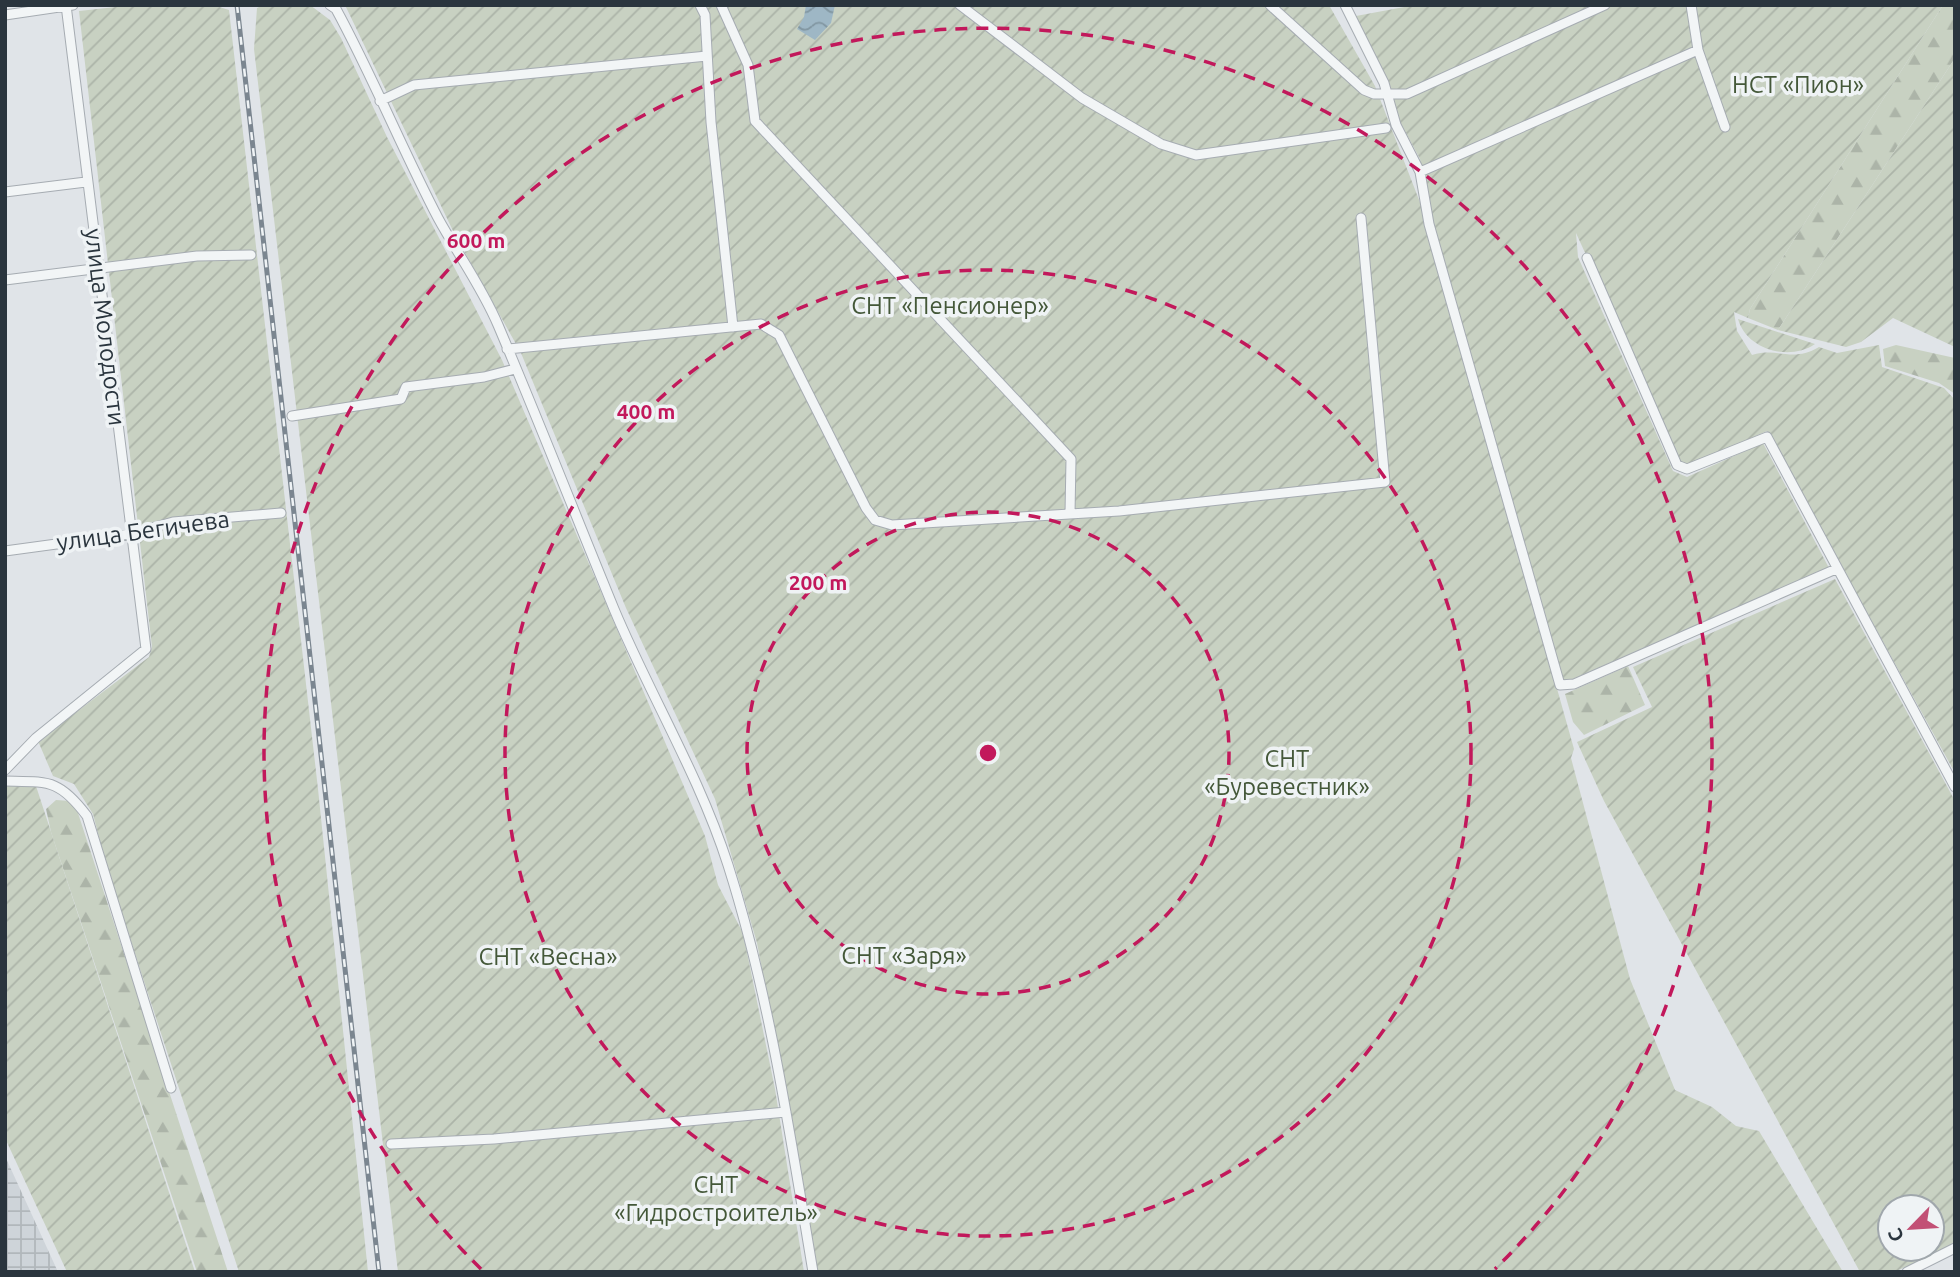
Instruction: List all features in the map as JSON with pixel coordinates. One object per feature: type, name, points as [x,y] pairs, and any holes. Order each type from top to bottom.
[{"type":"street","points":[[5,15],[73,5]]},
{"type":"street","points":[[330,5],[336,9],[360,54],[380,101],[439,220],[498,323],[615,612],[706,805],[723,851],[751,945],[786,1112],[813,1272]]},
{"type":"street","points":[[700,5],[705,15],[710,122],[733,327]]},
{"type":"street","points":[[720,5],[748,65],[755,121],[773,144],[929,303],[1070,458],[1070,514]]},
{"type":"street","points":[[960,5],[1082,98],[1161,144],[1196,155],[1386,128]]},
{"type":"street","points":[[1270,5],[1364,90],[1385,94],[1407,94],[1605,5]]},
{"type":"street","points":[[1345,5],[1384,83],[1385,94],[1420,172],[1429,224],[1560,685],[1574,684],[1836,569]]},
{"type":"street","points":[[1691,5],[1698,50],[1725,127]]},
{"type":"street","name":"улица Молодости","points":[[5,770],[36,738],[146,649],[66,6]]},
{"type":"street","points":[[1420,172],[1698,50]]},
{"type":"street","points":[[380,101],[414,85],[707,55]]},
{"type":"street","points":[[5,192],[86,182]]},
{"type":"street","points":[[507,349],[761,324],[779,335],[874,520],[892,525],[1070,514],[1385,482],[1361,218]]},
{"type":"street","points":[[5,280],[197,256],[251,255]]},
{"type":"street","points":[[1587,258],[1677,465],[1687,469],[1767,436],[1955,787]]},
{"type":"street","points":[[292,416],[401,399],[406,387],[484,377],[515,369]]},
{"type":"street","name":"улица Бегичева","points":[[5,551],[130,534],[173,522],[281,513]]},
{"type":"street","points":[[5,781],[45,782],[68,791],[87,816],[171,1088]]},
{"type":"street","points":[[391,1144],[494,1139],[786,1112]]},
{"type":"street","points":[[1907,1272],[1955,1248]]},
{"type":"shaded area","points":[[5,1156],[58,1272],[5,1272]]},
{"type":"green space","points":[[134,5],[213,5],[229,10],[318,789],[368,1272],[239,1272],[106,865],[93,814],[74,784],[53,776],[38,741],[149,657],[152,647],[79,11]]},
{"type":"green space","name":"СНТ «Весна»","points":[[263,5],[310,5],[330,20],[341,38],[387,137],[502,360],[622,641],[705,836],[718,885],[743,933],[775,1089],[804,1272],[398,1272],[254,49],[257,8]]},
{"type":"green space","points":[[345,5],[1329,5],[1375,86],[1421,205],[1574,749],[1571,758],[1630,979],[1675,1090],[1712,1107],[1736,1126],[1759,1131],[1843,1272],[818,1272],[757,943],[715,799],[626,608],[521,353],[454,233]]},
{"type":"green space","points":[[1415,5],[1943,5],[1750,309],[1748,318],[1734,312],[1737,331],[1752,355],[1801,354],[1819,347],[1837,353],[1879,345],[1882,367],[1944,388],[1955,400],[1955,773],[1767,431],[1688,466],[1680,461],[1576,233],[1578,257],[1673,471],[1687,477],[1763,443],[1829,568],[1566,682],[1560,678],[1433,224],[1420,159],[1392,107],[1387,85],[1356,16]]},
{"type":"green space","points":[[1943,5],[1955,5],[1955,58],[1778,330],[1748,318],[1750,309]]},
{"type":"green space","name":"НСТ «Пион»","points":[[1955,58],[1955,347],[1893,318],[1861,342],[1846,347],[1778,330]]},
{"type":"green space","points":[[1738,319],[1815,344],[1793,352],[1770,349],[1750,338]]},
{"type":"green space","points":[[1896,345],[1955,358],[1955,394],[1939,383],[1885,366],[1883,349]]},
{"type":"green space","points":[[1835,579],[1955,801],[1955,1245],[1946,1249],[1946,1193],[1876,1193],[1876,1263],[1914,1263],[1894,1272],[1860,1272],[1604,801],[1577,742],[1652,707],[1633,667]]},
{"type":"green space","points":[[1628,666],[1645,705],[1584,735],[1573,722],[1565,694]]},
{"type":"green space","points":[[5,785],[36,786],[195,1272],[67,1272],[5,1138]]},
{"type":"green space","points":[[56,800],[70,801],[77,810],[228,1272],[197,1272],[51,832],[46,809]]},
{"type":"water","points":[[806,5],[835,5],[831,23],[815,40],[797,29],[804,17]]},
{"type":"railway","points":[[237,5],[379,1272]]},
{"type":"park label","name":"СНТ «Пенсионер»","points":[[950,306]]},
{"type":"park label","name":"СНТ «Буревестник»","points":[[1287,773]]},
{"type":"park label","name":"СНТ «Заря»","points":[[904,956]]},
{"type":"park label","name":"СНТ «Гидростроитель»","points":[[716,1199]]}]
